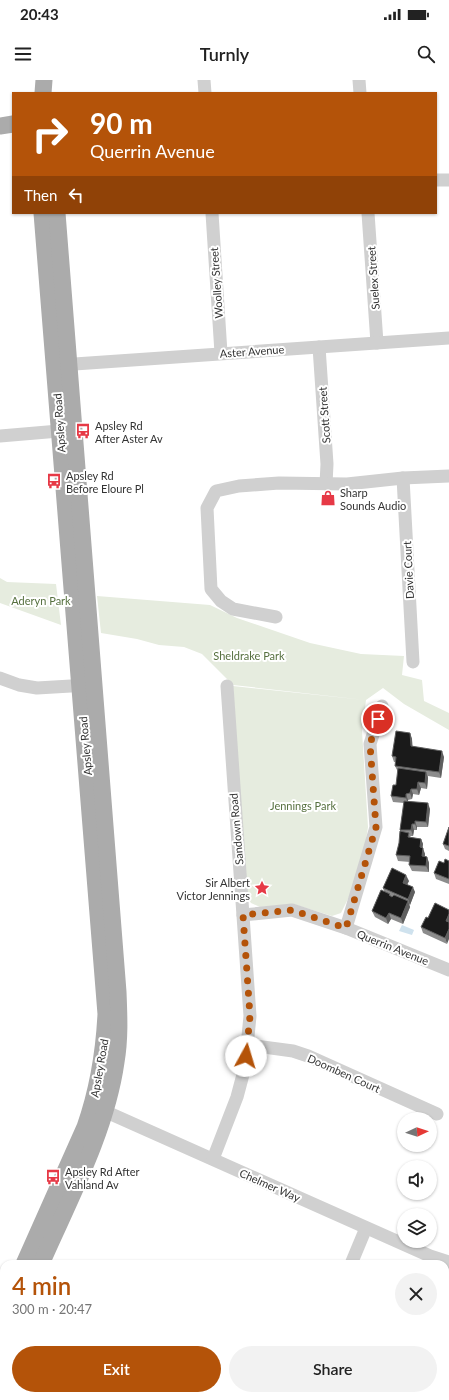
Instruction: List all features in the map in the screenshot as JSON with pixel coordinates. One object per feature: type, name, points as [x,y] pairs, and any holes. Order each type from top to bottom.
[{"type":"main road","points":[[33,80],[34,92]]},
{"type":"main road","points":[[43,92],[44,80]]},
{"type":"main road","name":"Apsley Road","points":[[42,214],[62,364],[59,431],[87,685]]},
{"type":"main road","name":"Apsley Road","points":[[43,1260],[96,1136],[104,1054],[106,1014],[87,685],[62,364],[57,214]]},
{"type":"main road","name":"Apsley Road","points":[[26,1260],[85,1127],[98,1110]]},
{"type":"street","points":[[204,80],[205,92]]},
{"type":"street","points":[[359,80],[360,92]]},
{"type":"street","points":[[437,180],[449,180]]},
{"type":"street","name":"Woolley Street","points":[[212,214],[221,353]]},
{"type":"street","name":"Suelex Street","points":[[368,214],[377,343]]},
{"type":"street","name":"Aster Avenue","points":[[62,364],[449,338]]},
{"type":"street","name":"Scott Street","points":[[319,347],[327,464],[326,484]]},
{"type":"street","points":[[0,436],[59,431]]},
{"type":"street","points":[[276,617],[233,608],[221,601],[211,589],[206,508],[216,491],[239,486],[279,483],[347,484],[403,478],[449,476]]},
{"type":"street","name":"Davie Court","points":[[403,478],[413,662]]},
{"type":"street","points":[[0,678],[32,687],[87,685]]},
{"type":"street","name":"Sandown Road","points":[[213,1159],[237,1097],[248,1045],[250,1016],[227,686]]},
{"type":"street","points":[[346,928],[376,827],[370,744],[382,706]]},
{"type":"street","name":"Querrin Avenue","points":[[243,915],[292,910],[346,928],[449,970]]},
{"type":"street","name":"Doomben Court","points":[[248,1045],[293,1051],[308,1056],[433,1112]]},
{"type":"street","name":"Chelmer Way","points":[[98,1110],[213,1159],[430,1256],[443,1260]]},
{"type":"street","points":[[353,1260],[366,1228]]},
{"type":"green space","name":"Aderyn Park","points":[[0,578],[7,582],[56,584],[61,625],[0,603]]},
{"type":"green space","name":"Jennings Park","points":[[97,596],[210,605],[237,618],[310,643],[361,654],[404,656],[402,675],[422,680],[424,701],[449,713],[449,730],[404,704],[383,688],[366,700],[362,731],[368,827],[364,853],[350,895],[341,913],[332,916],[293,904],[260,907],[251,903],[245,894],[233,686],[365,700],[233,685],[202,654],[184,647],[159,645],[137,639],[101,633]]},
{"type":"water","points":[[402,925],[414,930],[412,935],[399,931]]},
{"type":"building","points":[[396,731],[410,733],[411,746],[442,751],[439,772],[395,766],[396,757],[392,756]]},
{"type":"building","points":[[398,768],[426,772],[425,783],[418,782],[417,789],[411,789],[410,793],[406,794],[406,798],[391,796],[393,785],[396,785]]},
{"type":"building","points":[[404,801],[428,803],[426,822],[415,821],[415,824],[412,824],[411,830],[400,830]]},
{"type":"building","points":[[449,827],[449,846],[443,844]]},
{"type":"building","points":[[400,831],[409,833],[408,837],[421,839],[420,847],[423,848],[422,856],[427,857],[426,866],[409,865],[410,856],[396,855]]},
{"type":"building","points":[[445,859],[449,861],[449,879],[434,873],[439,861],[444,863]]},
{"type":"building","points":[[392,868],[406,875],[403,883],[413,887],[408,899],[383,888]]},
{"type":"building","points":[[381,890],[390,894],[389,895],[392,897],[394,895],[408,901],[401,918],[389,913],[386,918],[372,911]]},
{"type":"building","points":[[435,903],[449,910],[446,921],[449,922],[449,929],[445,938],[421,927],[426,917],[428,918]]},
{"type":"place","name":"Apsley Rd After Aster Av","points":[[83,431]]},
{"type":"place","name":"Apsley Rd Before Eloure Pl","points":[[54,481]]},
{"type":"place","name":"Sharp Sounds Audio","points":[[328,498]]},
{"type":"place","name":"Sir Albert Victor Jennings","points":[[262,888]]},
{"type":"place","name":"Apsley Rd After Vahland Av","points":[[53,1177]]},
{"type":"route","points":[[246,1056],[250,1016],[243,915],[292,910],[346,928],[376,827],[370,744],[378,719]]},
{"type":"park label","name":"Sheldrake Park","points":[[249,655]]}]
